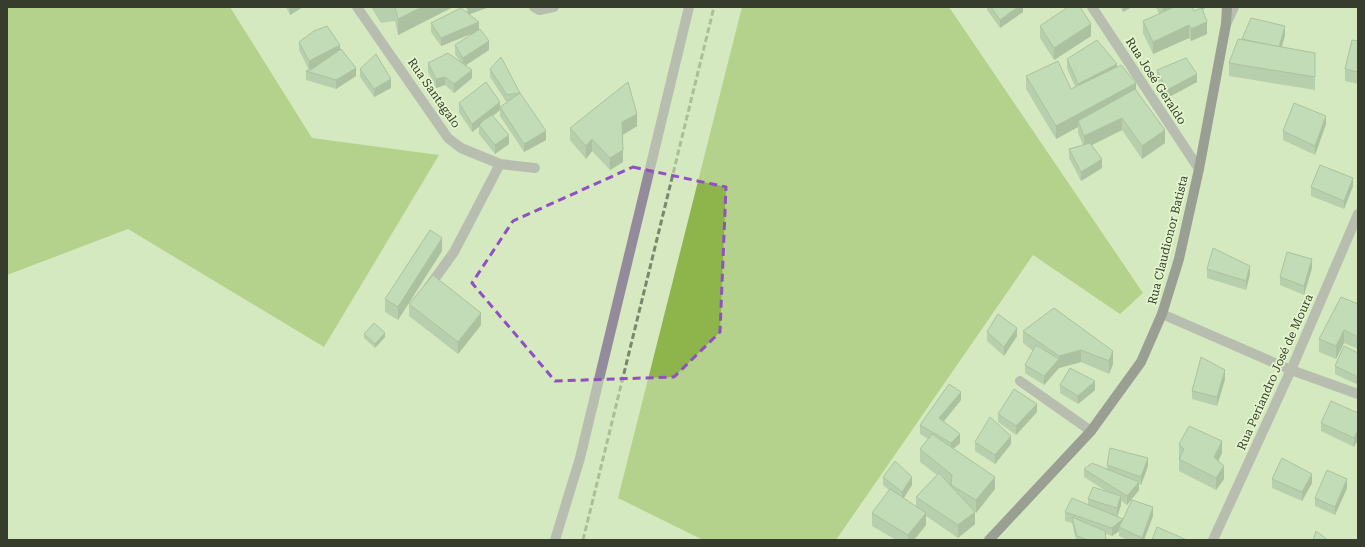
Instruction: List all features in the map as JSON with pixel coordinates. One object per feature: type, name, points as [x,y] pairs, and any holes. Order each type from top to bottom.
[{"type":"main road","name":"Rua Claudionor Batista","points":[[989,540],[1091,431],[1141,362],[1162,314],[1178,259],[1199,170],[1226,24],[1226,7]]},
{"type":"street","name":"Rua Santagalo","points":[[357,7],[448,138],[461,148],[500,164],[536,168]]},
{"type":"street","points":[[534,7],[539,10],[554,7]]},
{"type":"street","points":[[555,540],[580,458],[689,7]]},
{"type":"street","name":"Rua José Geraldo","points":[[1092,7],[1199,170]]},
{"type":"street","points":[[1226,24],[1234,7]]},
{"type":"street","points":[[424,293],[454,252],[500,164]]},
{"type":"street","name":"Rua Periandro José de Moura","points":[[1213,540],[1291,370],[1358,214]]},
{"type":"street","points":[[1162,314],[1291,370],[1358,394]]},
{"type":"street","points":[[1020,381],[1091,431]]},
{"type":"highlighted area","points":[[633,167],[726,187],[720,332],[674,377],[555,381],[472,283],[513,221]]},
{"type":"green space","points":[[7,7],[230,7],[312,138],[439,155],[324,347],[128,229],[7,275]]},
{"type":"green space","points":[[742,7],[949,7],[1143,293],[1120,314],[1033,255],[836,540],[703,540],[618,498]]},
{"type":"building","points":[[395,7],[422,7],[398,19]]},
{"type":"building","points":[[991,7],[1018,7],[1000,20]]},
{"type":"building","points":[[1068,7],[1080,7],[1091,24],[1054,48],[1040,26]]},
{"type":"building","points":[[1174,7],[1192,7],[1194,11],[1202,8],[1207,22],[1191,29],[1189,25],[1153,42],[1143,21]]},
{"type":"building","points":[[461,8],[479,22],[441,38],[431,23]]},
{"type":"building","points":[[1251,18],[1285,26],[1279,47],[1242,39]]},
{"type":"building","points":[[327,26],[340,45],[309,61],[299,42],[314,31]]},
{"type":"building","points":[[480,29],[489,41],[463,58],[455,45]]},
{"type":"building","points":[[1238,39],[1315,53],[1315,77],[1229,63]]},
{"type":"building","points":[[1097,40],[1117,64],[1078,84],[1067,59]]},
{"type":"building","points":[[1352,40],[1358,41],[1358,72],[1345,69]]},
{"type":"building","points":[[341,49],[356,68],[336,80],[306,71],[312,69]]},
{"type":"building","points":[[448,53],[472,70],[454,84],[445,77],[436,79],[428,63]]},
{"type":"building","points":[[376,54],[391,79],[374,89],[360,69]]},
{"type":"building","points":[[501,57],[520,93],[507,95],[490,69]]},
{"type":"building","points":[[1186,58],[1197,74],[1167,90],[1157,70]]},
{"type":"building","points":[[1058,61],[1071,89],[1121,65],[1136,83],[1056,126],[1026,76]]},
{"type":"building","points":[[486,82],[500,102],[472,124],[459,103]]},
{"type":"building","points":[[628,82],[637,114],[622,122],[623,150],[610,158],[592,139],[586,146],[570,128]]},
{"type":"building","points":[[1135,89],[1165,130],[1142,146],[1122,118],[1084,136],[1078,121]]},
{"type":"building","points":[[520,93],[546,131],[524,144],[500,107]]},
{"type":"building","points":[[1294,103],[1326,116],[1315,146],[1283,131]]},
{"type":"building","points":[[492,115],[509,135],[495,145],[479,125]]},
{"type":"building","points":[[1090,143],[1102,159],[1081,172],[1069,149]]},
{"type":"building","points":[[1320,165],[1353,178],[1344,201],[1311,187]]},
{"type":"building","points":[[430,230],[442,238],[398,307],[385,299]]},
{"type":"building","points":[[1213,248],[1250,266],[1246,281],[1207,269]]},
{"type":"building","points":[[1287,252],[1312,259],[1304,286],[1280,277]]},
{"type":"building","points":[[433,275],[481,313],[458,342],[409,304]]},
{"type":"building","points":[[1341,297],[1358,304],[1358,337],[1344,330],[1336,346],[1319,339]]},
{"type":"building","points":[[1054,308],[1113,351],[1109,361],[1081,350],[1059,356],[1023,331]]},
{"type":"building","points":[[998,314],[1017,328],[1004,347],[987,332]]},
{"type":"building","points":[[374,323],[385,333],[375,344],[364,334]]},
{"type":"building","points":[[1036,345],[1059,359],[1044,376],[1025,365]]},
{"type":"building","points":[[1344,346],[1358,353],[1358,377],[1335,366]]},
{"type":"building","points":[[1201,357],[1225,370],[1217,397],[1192,391]]},
{"type":"building","points":[[1070,368],[1095,381],[1078,396],[1060,385]]},
{"type":"building","points":[[949,384],[961,392],[939,418],[960,434],[951,443],[920,425]]},
{"type":"building","points":[[1014,389],[1037,404],[1016,426],[998,414]]},
{"type":"building","points":[[1331,401],[1358,413],[1358,430],[1354,438],[1321,423]]},
{"type":"building","points":[[990,417],[1011,436],[995,455],[975,442]]},
{"type":"building","points":[[1189,426],[1222,441],[1214,457],[1224,466],[1216,478],[1179,459],[1184,449],[1179,444]]},
{"type":"building","points":[[932,434],[995,477],[976,500],[951,485],[952,475],[920,449]]},
{"type":"building","points":[[1110,448],[1148,458],[1141,477],[1107,465]]},
{"type":"building","points":[[1282,458],[1312,474],[1302,492],[1272,479]]},
{"type":"building","points":[[895,461],[912,477],[902,492],[883,477]]},
{"type":"building","points":[[1092,463],[1139,482],[1127,496],[1084,469]]},
{"type":"building","points":[[1327,470],[1347,479],[1335,507],[1315,498]]},
{"type":"building","points":[[939,473],[975,512],[958,525],[916,497]]},
{"type":"building","points":[[1093,487],[1121,496],[1117,508],[1088,499]]},
{"type":"building","points":[[890,489],[926,513],[908,535],[872,513]]},
{"type":"building","points":[[1072,498],[1123,519],[1112,528],[1065,512]]},
{"type":"building","points":[[1132,500],[1153,507],[1142,538],[1119,527]]},
{"type":"building","points":[[1072,517],[1105,531],[1106,540],[1088,540],[1077,536]]},
{"type":"building","points":[[1157,527],[1187,540],[1152,540]]},
{"type":"building","points":[[1316,531],[1328,540],[1313,540]]},
{"type":"railway","points":[[583,540],[714,7]]}]
